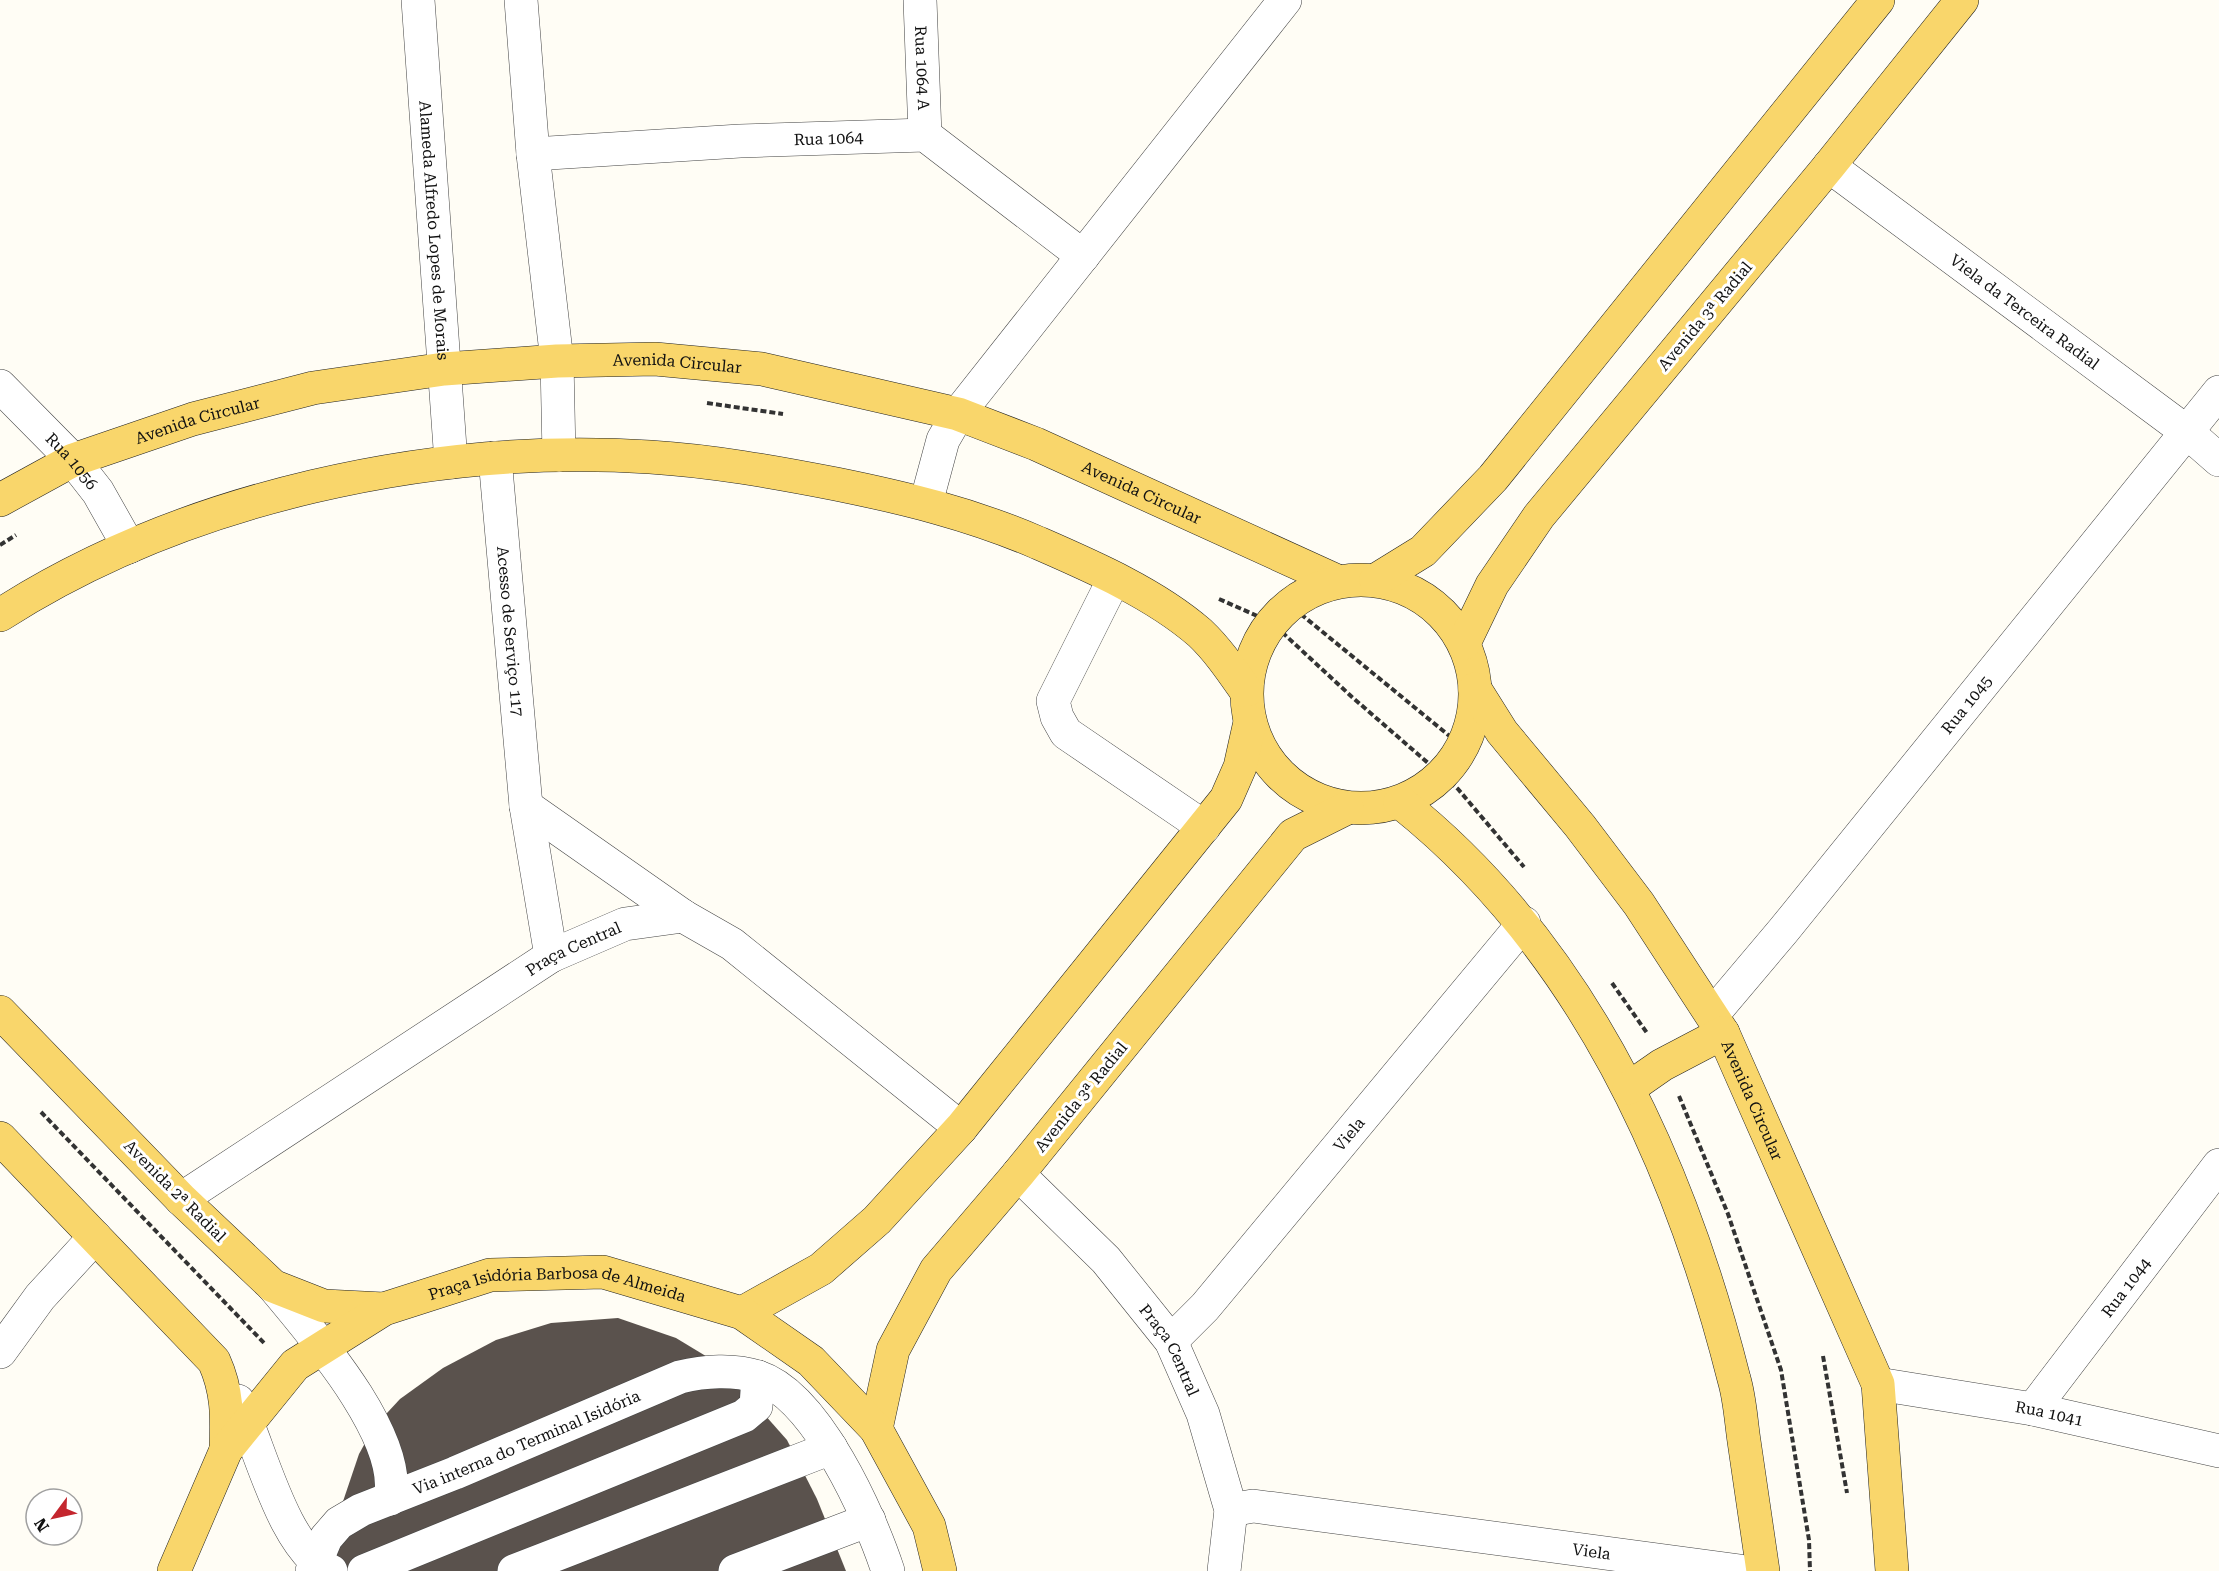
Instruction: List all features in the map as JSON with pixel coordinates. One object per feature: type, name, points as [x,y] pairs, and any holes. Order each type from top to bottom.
[{"type":"main road","points":[[1376,580],[1423,551],[1493,478],[1878,0]]},
{"type":"main road","name":"Avenida 3ª Radial","points":[[1464,643],[1492,585],[1539,516],[1829,166],[1962,0]]},
{"type":"main road","name":"Avenida Circular","points":[[0,500],[73,460],[193,419],[313,388],[444,369],[557,361],[655,359],[762,369],[958,414],[1036,444],[1337,581]]},
{"type":"main road","points":[[0,615],[129,547],[203,518],[304,488],[451,462],[495,458],[559,455],[649,457],[750,467],[926,503],[1007,529],[1114,579],[1155,602],[1199,633],[1224,658],[1248,706],[1264,754],[1285,780],[1314,799],[1347,808],[1374,808],[1400,802],[1423,791],[1442,776],[1463,747],[1473,719],[1475,689],[1472,665],[1464,643],[1442,613],[1412,591],[1376,580],[1337,581],[1312,590],[1288,604],[1271,622],[1259,640],[1251,662],[1248,706],[1240,767],[1226,799],[961,1128],[877,1220],[821,1269],[742,1313]]},
{"type":"main road","name":"Avenida Circular","points":[[1475,689],[1502,732],[1581,826],[1639,904],[1718,1024],[1878,1384],[1892,1571]]},
{"type":"main road","points":[[1400,802],[1436,831],[1468,862],[1524,923],[1583,1006],[1629,1088],[1691,1234],[1735,1380],[1763,1571]]},
{"type":"main road","name":"Avenida 3ª Radial","points":[[876,1430],[893,1350],[936,1270],[1018,1174],[1293,835],[1347,808]]},
{"type":"main road","name":"Avenida 2ª Radial","points":[[0,1012],[181,1199],[273,1286],[324,1306],[384,1309]]},
{"type":"main road","points":[[1629,1088],[1718,1024]]},
{"type":"main road","points":[[0,1138],[214,1361],[224,1383],[228,1404],[226,1450]]},
{"type":"main road","name":"Praça Isidória Barbosa de Almeida","points":[[174,1571],[226,1450],[290,1371],[324,1347],[384,1309],[490,1275],[603,1272],[742,1313],[811,1361],[876,1430],[929,1526],[940,1571]]},
{"type":"street","name":"Alameda Alfredo Lopes de Morais","points":[[418,0],[451,462]]},
{"type":"street","points":[[521,0],[533,153],[557,361],[559,455]]},
{"type":"street","name":"Rua 1064 A","points":[[920,0],[925,135]]},
{"type":"street","points":[[926,503],[943,440],[958,414],[1285,0]]},
{"type":"street","points":[[925,135],[1083,256]]},
{"type":"street","name":"Rua 1064","points":[[533,153],[740,141],[925,135]]},
{"type":"street","name":"Viela da Terceira Radial","points":[[1829,166],[2187,432],[2219,460]]},
{"type":"street","name":"Rua 1056","points":[[0,386],[73,460],[98,492],[129,547]]},
{"type":"street","name":"Rua 1045","points":[[1718,1024],[1784,931],[2219,392]]},
{"type":"street","name":"Acesso de Serviço 117","points":[[495,458],[526,806],[551,956]]},
{"type":"street","points":[[1114,579],[1053,701],[1057,717],[1066,733],[1204,827]]},
{"type":"street","points":[[526,806],[683,916],[732,944],[961,1128]]},
{"type":"street","name":"Praça Central","points":[[181,1199],[551,956],[625,924],[683,916]]},
{"type":"street","name":"Viela","points":[[1171,1341],[1205,1307],[1524,923]]},
{"type":"street","name":"Rua 1044","points":[[2032,1409],[2219,1165]]},
{"type":"street","name":"Praça Central","points":[[1018,1174],[1106,1260],[1171,1341],[1203,1414],[1231,1510],[1224,1571]]},
{"type":"street","points":[[0,1352],[40,1297],[95,1237]]},
{"type":"street","points":[[273,1286],[324,1347],[361,1402],[389,1464],[393,1484],[390,1499]]},
{"type":"street","name":"Via interna do Terminal Isidória","points":[[214,1361],[239,1404],[284,1515],[313,1564]]},
{"type":"street","name":"Via interna do Terminal Isidória","points":[[313,1564],[326,1538],[339,1523],[390,1499],[680,1377],[699,1372],[721,1372],[758,1377],[782,1390],[815,1424],[843,1466],[869,1520],[888,1571]]},
{"type":"street","points":[[744,1416],[756,1406],[758,1377]]},
{"type":"street","name":"Rua 1041","points":[[1878,1384],[2032,1409],[2219,1451]]},
{"type":"street","points":[[364,1571],[744,1416],[778,1405],[796,1406]]},
{"type":"street","points":[[514,1571],[831,1448]]},
{"type":"street","points":[[389,1464],[403,1481],[421,1486]]},
{"type":"street","name":"Viela","points":[[1231,1510],[1254,1506],[1740,1571]]},
{"type":"street","points":[[735,1571],[869,1520]]},
{"type":"path","points":[[33,1103],[290,1371]]},
{"type":"building","points":[[618,1318],[676,1338],[714,1361],[748,1396],[787,1440],[817,1499],[846,1571],[328,1571],[333,1531],[359,1454],[374,1427],[400,1399],[443,1368],[496,1340],[551,1323]]}]
